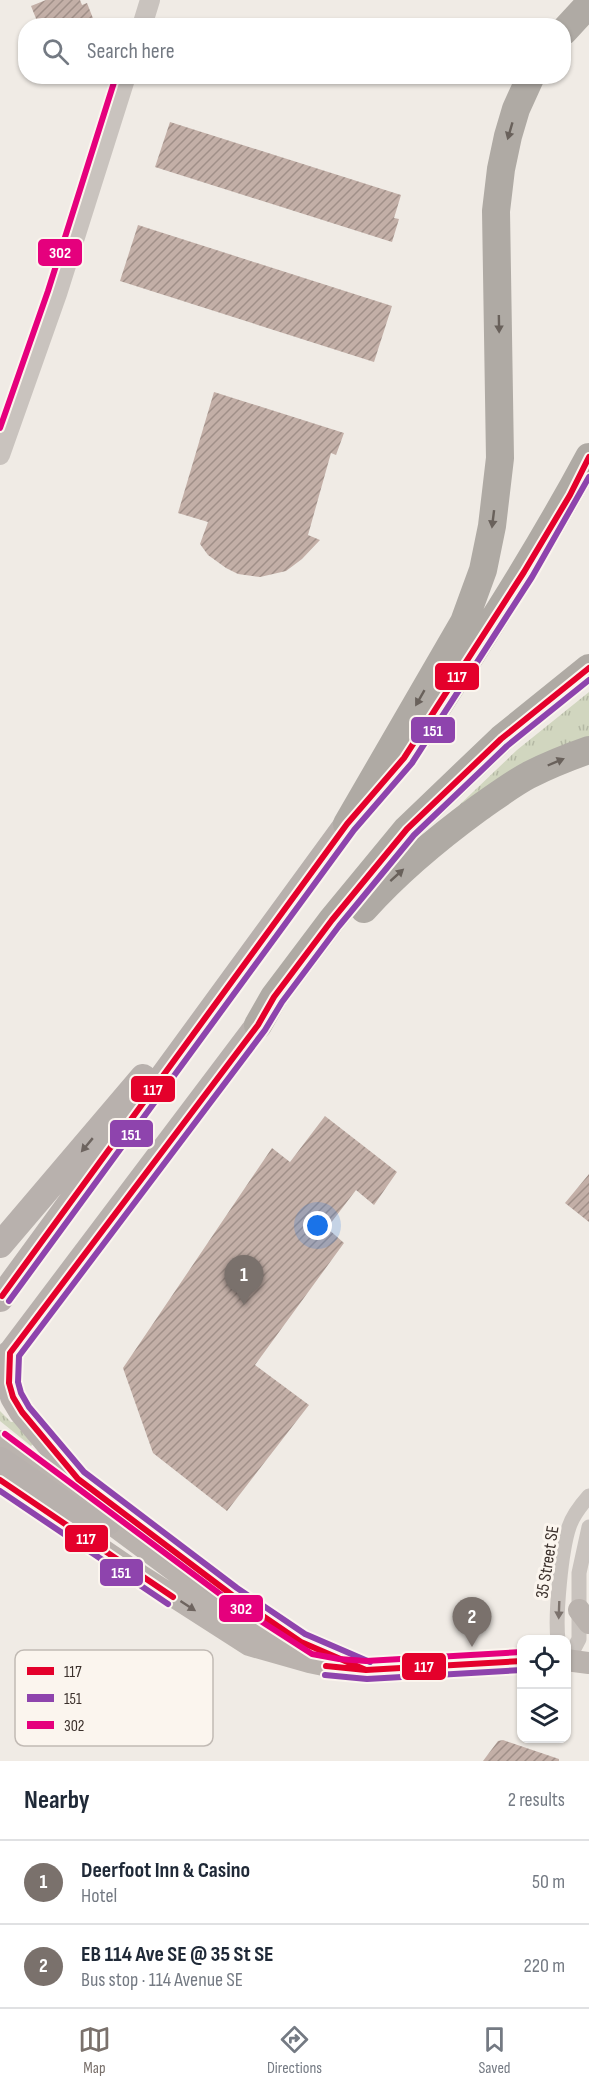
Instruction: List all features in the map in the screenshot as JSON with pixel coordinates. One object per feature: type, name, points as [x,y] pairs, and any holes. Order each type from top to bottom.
[{"type":"highway","points":[[571,23],[589,4]]},
{"type":"highway","points":[[347,824],[464,622],[483,570],[492,526],[500,458],[496,212],[508,136],[516,109],[527,84]]},
{"type":"highway","points":[[347,824],[411,748],[524,572],[570,495],[589,457]]},
{"type":"highway","points":[[258,1025],[274,998],[319,937],[407,829],[501,739],[589,669]]},
{"type":"highway","points":[[258,1025],[286,1002],[367,905],[415,859],[460,822],[527,776],[589,750]]},
{"type":"main road","points":[[0,1299],[347,824]]},
{"type":"main road","points":[[258,1025],[5,1360],[13,1397],[22,1412],[78,1479],[232,1595],[301,1642],[366,1670]]},
{"type":"main road","points":[[0,1245],[160,1057],[185,1044]]},
{"type":"main road","points":[[0,1442],[223,1607],[309,1662]]},
{"type":"main road","points":[[0,1460],[82,1516],[108,1522]]},
{"type":"main road","points":[[0,1480],[152,1583],[249,1645],[309,1662],[338,1668],[366,1670],[517,1661]]},
{"type":"street","points":[[144,18],[150,0]]},
{"type":"street","points":[[0,455],[57,291],[123,84]]},
{"type":"street","name":"35 Street SE","points":[[558,1635],[561,1572],[569,1528],[578,1509],[589,1496]]},
{"type":"street","name":"35 Street SE","points":[[573,1660],[584,1617],[579,1573],[589,1527]]},
{"type":"green space","points":[[589,692],[589,745],[452,812],[517,750]]},
{"type":"green space","points":[[0,1411],[11,1422],[19,1421],[33,1444],[31,1446],[0,1421]]},
{"type":"building","points":[[46,0],[80,0],[82,5],[87,3],[93,18],[36,18],[31,6]]},
{"type":"building","points":[[170,122],[401,195],[394,218],[399,219],[392,242],[155,167]]},
{"type":"building","points":[[138,225],[392,306],[374,362],[120,281]]},
{"type":"building","points":[[214,392],[344,433],[336,455],[331,453],[308,535],[320,540],[302,559],[286,571],[260,577],[238,574],[226,568],[208,555],[200,544],[208,522],[178,513]]},
{"type":"building","points":[[325,1116],[397,1172],[374,1205],[356,1190],[327,1228],[344,1243],[255,1365],[309,1405],[227,1511],[153,1453],[123,1368],[272,1148],[290,1162]]},
{"type":"building","points":[[589,1174],[589,1222],[565,1203]]},
{"type":"building","points":[[503,1740],[559,1759],[559,1761],[483,1761],[498,1741]]},
{"type":"transit line","name":"302","points":[[0,428],[48,291],[113,84]]},
{"type":"transit line","name":"117","points":[[2,1296],[347,824],[404,758],[524,572],[570,495],[589,457]]},
{"type":"transit line","name":"151","points":[[9,1301],[354,830],[412,763],[532,577],[589,477]]},
{"type":"transit line","name":"117","points":[[366,1670],[301,1642],[232,1595],[78,1479],[22,1412],[13,1397],[9,1383],[10,1353],[258,1025],[274,997],[332,920],[407,829],[501,739],[589,668]]},
{"type":"transit line","name":"151","points":[[370,1662],[305,1634],[237,1588],[84,1472],[29,1407],[21,1393],[18,1382],[19,1356],[265,1030],[282,1002],[339,926],[414,835],[507,746],[589,680]]},
{"type":"transit line","name":"302","points":[[5,1434],[228,1600],[312,1654],[366,1661],[517,1652]]},
{"type":"transit line","name":"117","points":[[0,1480],[173,1597]]},
{"type":"transit line","name":"151","points":[[0,1491],[168,1604]]},
{"type":"transit line","name":"117","points":[[326,1666],[366,1670],[517,1661]]},
{"type":"transit line","name":"151","points":[[325,1675],[367,1679],[517,1670]]},
{"type":"place","name":"Deerfoot Inn & Casino","points":[[244,1305]]},
{"type":"place","name":"EB 114 Ave SE @ 35 St SE","points":[[472,1647]]}]
